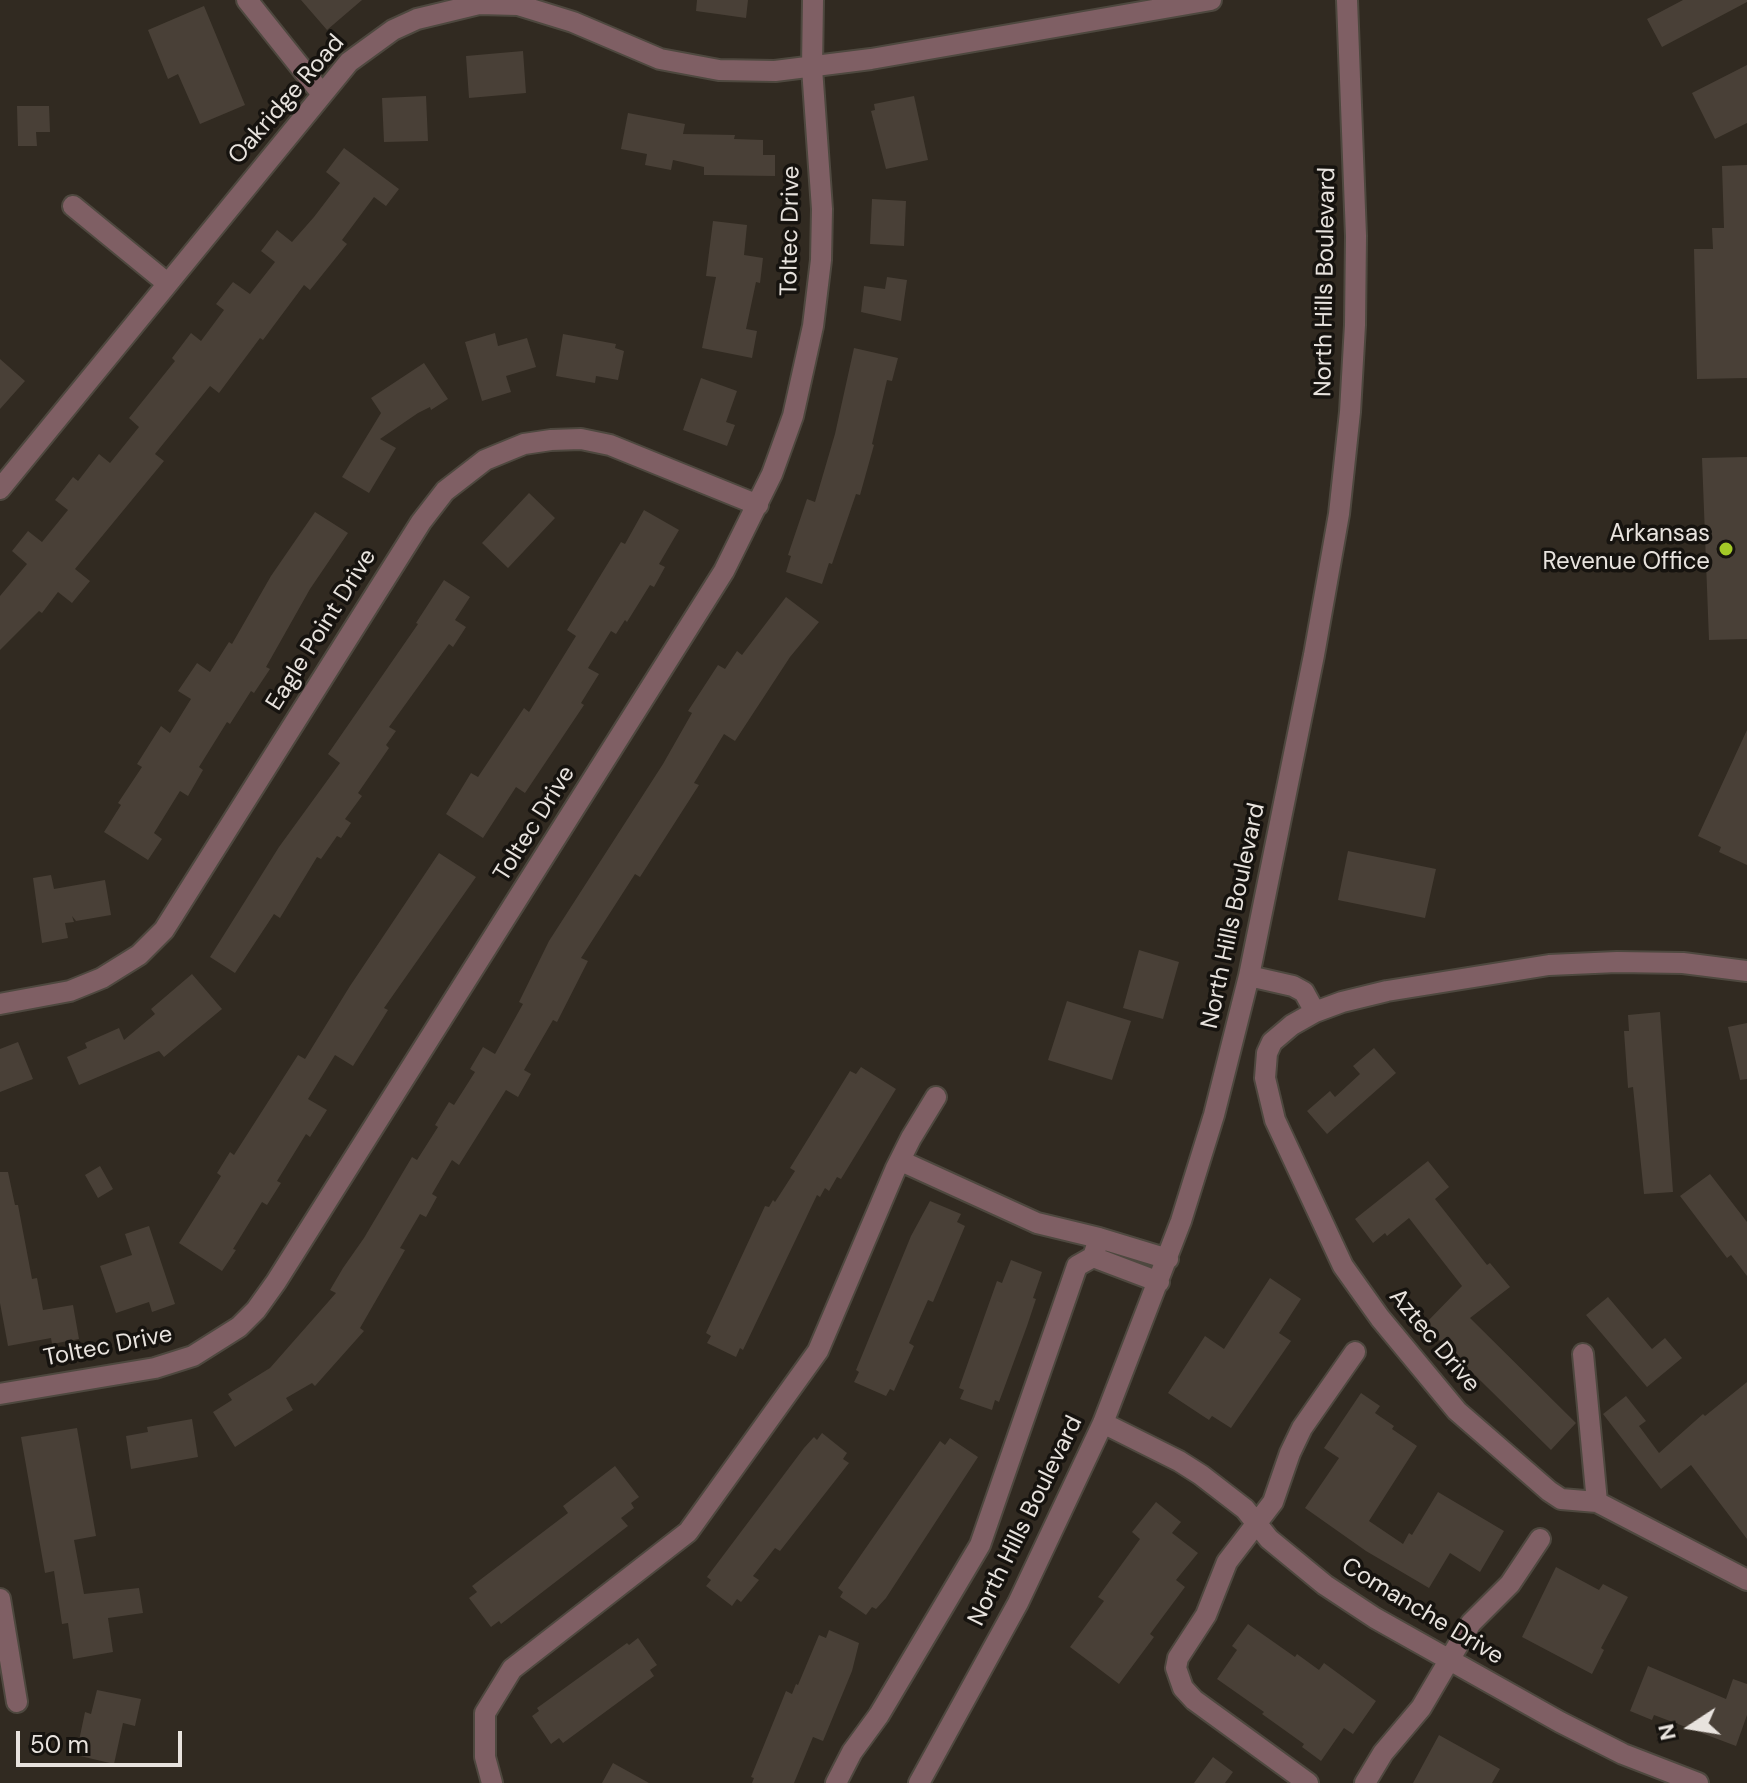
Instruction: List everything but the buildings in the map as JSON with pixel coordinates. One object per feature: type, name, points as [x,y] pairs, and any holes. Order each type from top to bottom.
[{"type":"street","points":[[247,0],[322,94]]},
{"type":"street","name":"Toltec Drive","points":[[0,1394],[155,1368],[193,1356],[216,1344],[256,1310],[724,571],[772,474],[793,416],[813,326],[821,260],[822,209],[812,68],[813,0]]},
{"type":"street","name":"Oakridge Road","points":[[0,489],[349,62],[393,30],[417,19],[456,7],[504,2],[552,15],[660,59],[719,70],[812,68],[1211,0]]},
{"type":"street","name":"North Hills Boulevard","points":[[919,1783],[1018,1603],[1103,1423],[1168,1259],[1214,1115],[1249,976],[1314,655],[1339,514],[1350,412],[1356,236],[1347,0]]},
{"type":"street","points":[[73,206],[167,283]]},
{"type":"street","name":"Eagle Point Drive","points":[[0,1004],[70,991],[102,978],[139,955],[164,930],[421,522],[445,491],[485,460],[524,444],[581,439],[610,445],[758,505]]},
{"type":"street","name":"Aztec Drive","points":[[1747,971],[1683,963],[1549,965],[1387,991],[1342,1002],[1292,1025],[1272,1042],[1267,1053],[1265,1078],[1275,1120],[1343,1266],[1380,1318],[1457,1411],[1561,1499],[1597,1502],[1747,1580]]},
{"type":"street","points":[[1249,976],[1293,986],[1304,992],[1315,1012]]},
{"type":"street","points":[[492,1783],[485,1757],[485,1713],[512,1669],[688,1532],[818,1351],[911,1138],[936,1097]]},
{"type":"street","points":[[901,1161],[1096,1248],[1159,1282]]},
{"type":"street","points":[[1096,1248],[1168,1259]]},
{"type":"street","points":[[836,1783],[980,1545],[1077,1266],[1096,1248]]},
{"type":"street","points":[[1308,1783],[1194,1700],[1183,1688],[1176,1668],[1178,1658],[1206,1615],[1227,1562],[1273,1502],[1302,1428],[1355,1352]]},
{"type":"street","points":[[1583,1354],[1597,1502]]},
{"type":"street","name":"Comanche Drive","points":[[1103,1423],[1201,1475],[1245,1509],[1269,1539],[1325,1585],[1375,1618],[1560,1722],[1623,1754],[1698,1783]]},
{"type":"street","points":[[1365,1783],[1383,1753],[1421,1708],[1471,1623],[1510,1584],[1540,1539]]},
{"type":"street","points":[[0,1599],[17,1702]]},
{"type":"place","name":"Arkansas Revenue Office","points":[[1726,549]]}]
